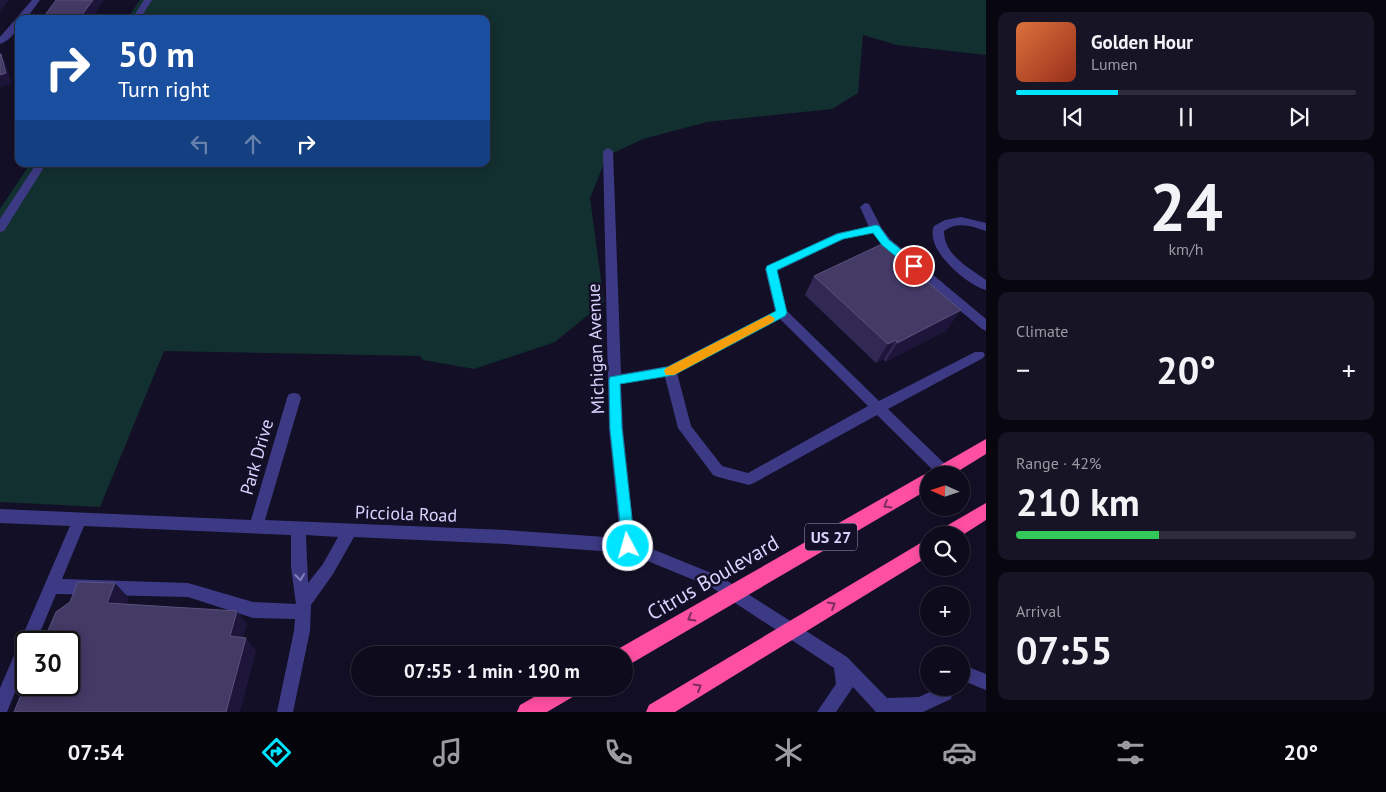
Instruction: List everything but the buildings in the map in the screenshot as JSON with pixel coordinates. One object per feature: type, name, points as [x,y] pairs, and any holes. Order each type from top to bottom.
[{"type":"highway","name":"Citrus Boulevard","points":[[953,466],[986,446]]},
{"type":"highway","name":"Citrus Boulevard","points":[[633,651],[920,486]]},
{"type":"highway","points":[[962,526],[986,512]]},
{"type":"highway","points":[[656,712],[920,551]]},
{"type":"highway","points":[[527,712],[556,696]]},
{"type":"street","points":[[24,15],[36,0]]},
{"type":"street","points":[[139,15],[148,0]]},
{"type":"street","points":[[0,41],[15,26]]},
{"type":"street","name":"Michigan Avenue","points":[[608,151],[616,429],[628,546]]},
{"type":"street","points":[[0,228],[39,167]]},
{"type":"street","points":[[865,207],[876,229],[886,242],[986,326]]},
{"type":"street","points":[[981,224],[958,221],[945,224],[938,229],[937,237],[943,252],[986,286]]},
{"type":"street","points":[[876,229],[841,236],[771,269],[781,313],[877,408],[928,466]]},
{"type":"street","points":[[614,380],[670,371],[781,313]]},
{"type":"street","points":[[670,371],[685,428],[718,471],[749,479],[877,408],[979,355]]},
{"type":"street","name":"Park Drive","points":[[256,527],[294,398]]},
{"type":"street","name":"Picciola Road","points":[[0,516],[506,537],[628,546],[716,582],[841,663],[886,709]]},
{"type":"street","points":[[33,631],[80,519]]},
{"type":"street","points":[[285,712],[302,631],[303,607],[298,528]]},
{"type":"street","points":[[303,607],[328,569],[350,530]]},
{"type":"street","points":[[52,586],[188,590],[253,610],[303,607]]},
{"type":"street","points":[[825,712],[845,686],[841,663]]},
{"type":"street","points":[[0,708],[15,672]]},
{"type":"street","points":[[970,676],[986,682]]},
{"type":"street","points":[[886,709],[920,705],[939,696]]},
{"type":"green space","points":[[140,0],[986,0],[986,55],[897,45],[863,35],[858,93],[832,109],[707,122],[643,139],[607,156],[590,198],[604,302],[555,342],[474,369],[423,360],[420,356],[164,351],[100,507],[0,502],[0,209],[28,167],[490,167],[490,15],[130,15]]},
{"type":"slow traffic","points":[[670,371],[769,319]]},
{"type":"route","points":[[628,546],[616,429],[614,380],[670,371],[781,313],[771,269],[841,236],[876,229],[886,242],[914,266]]}]
